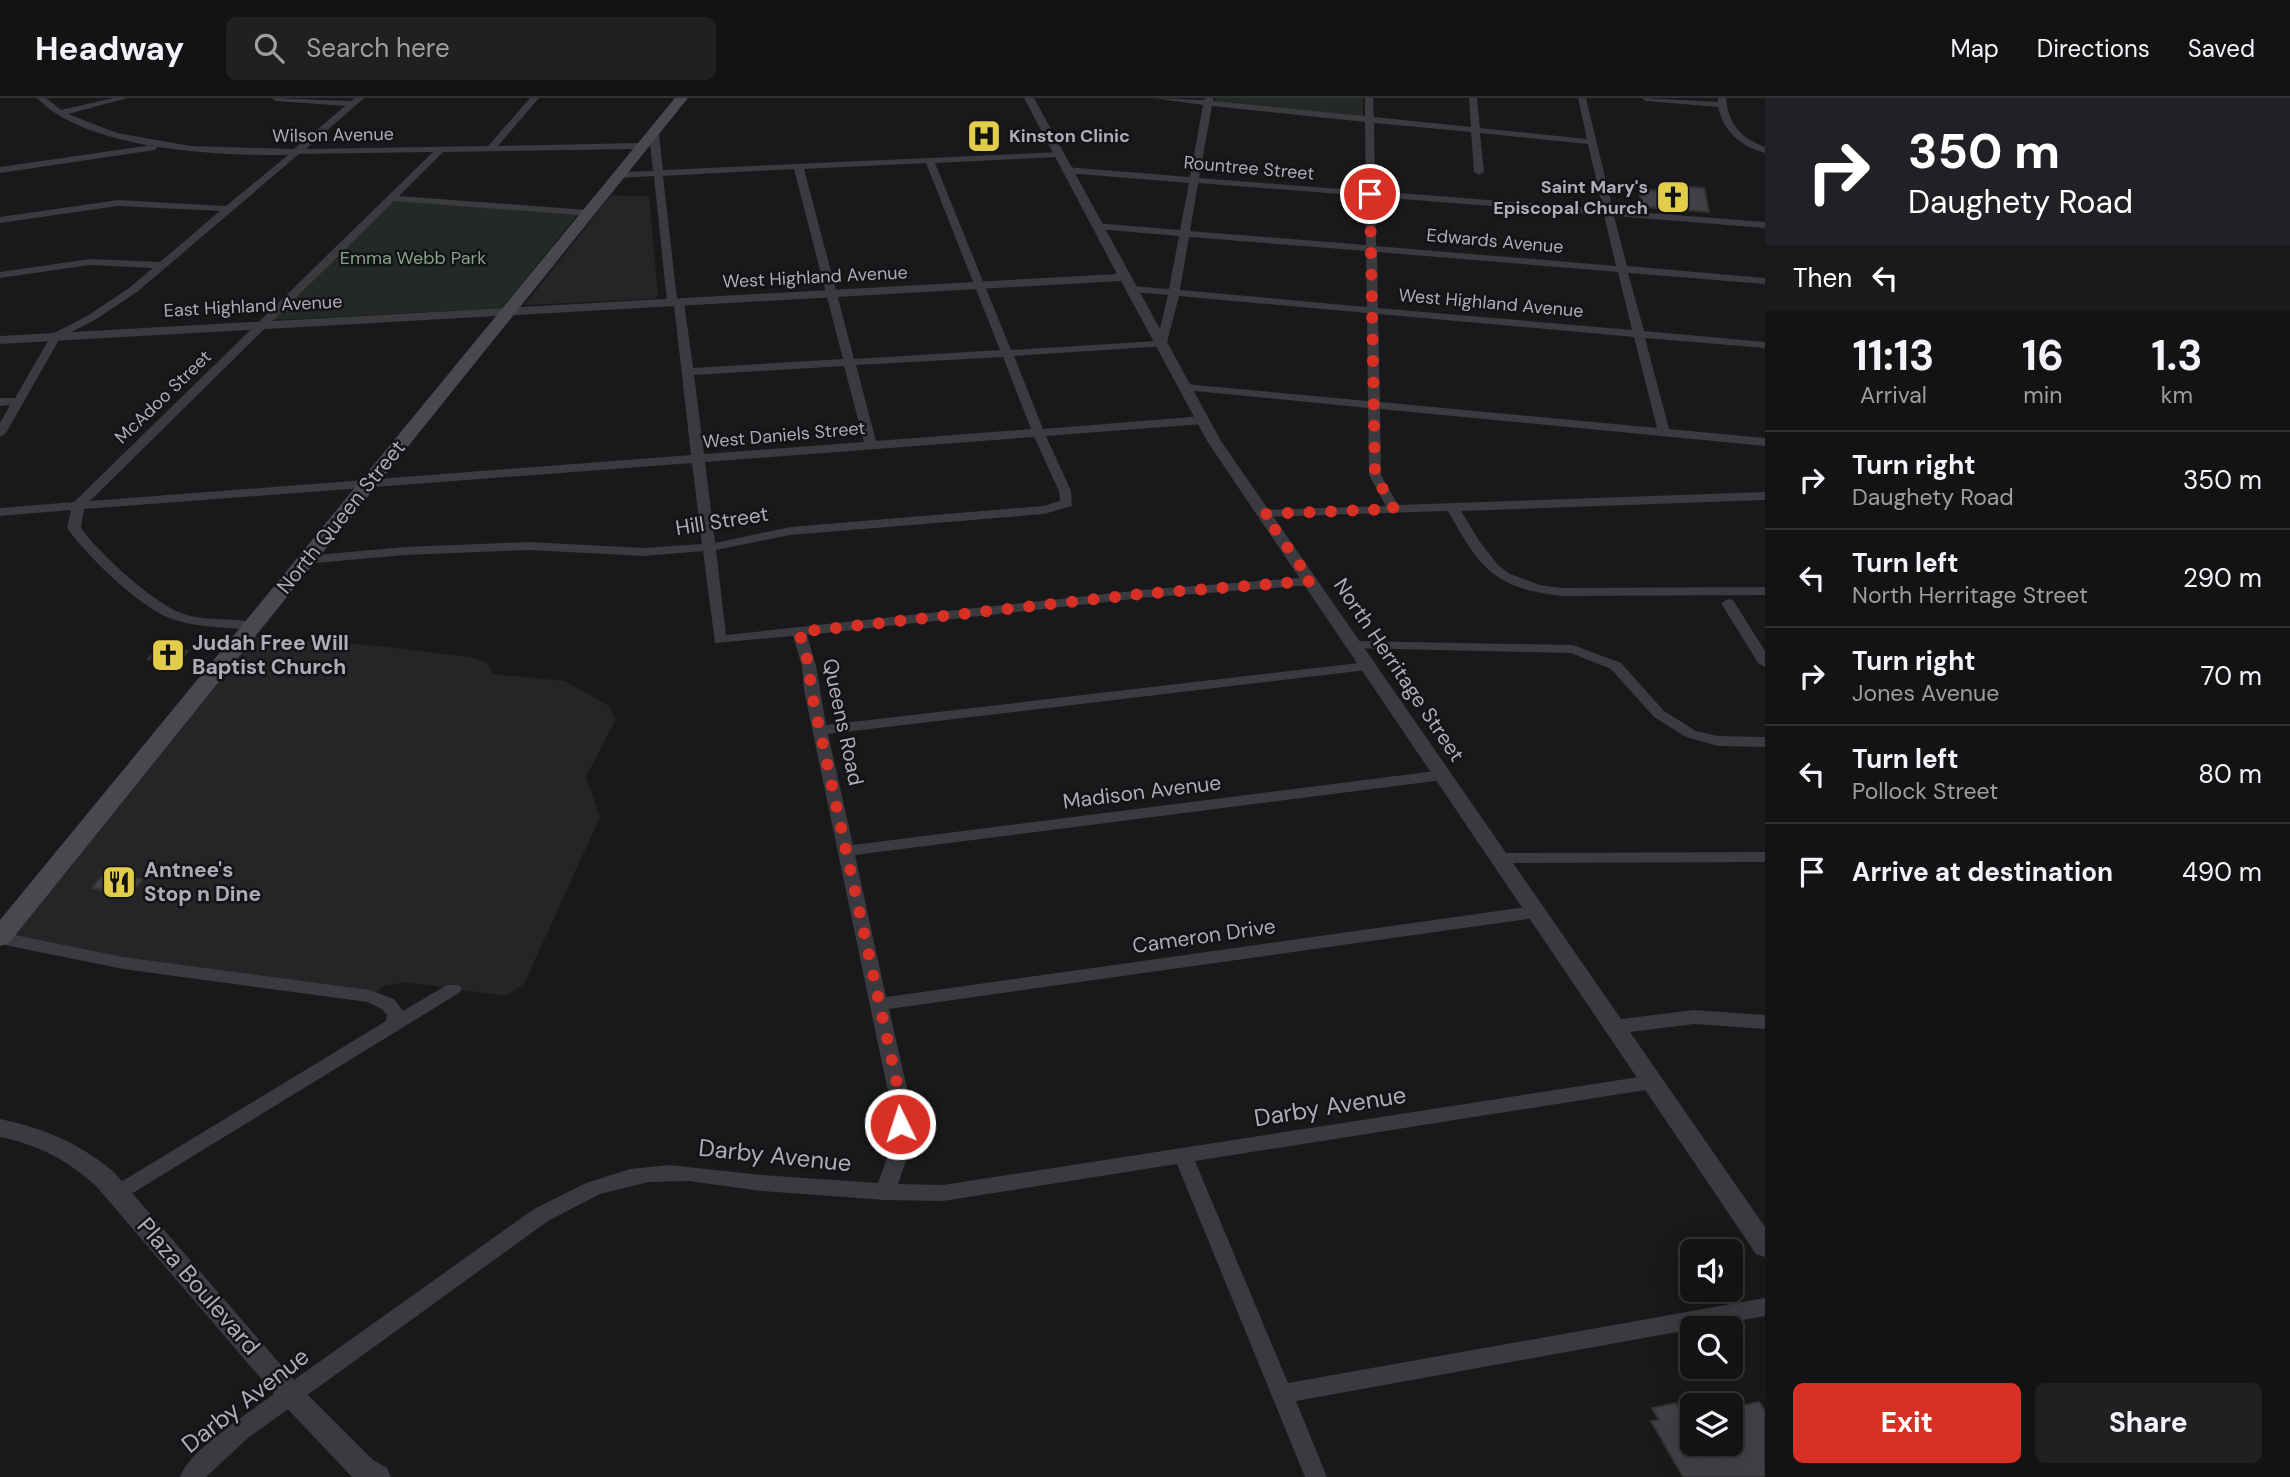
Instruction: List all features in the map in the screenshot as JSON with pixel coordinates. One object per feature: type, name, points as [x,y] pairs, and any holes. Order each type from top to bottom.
[{"type":"main road","name":"North Queen Street","points":[[0,937],[682,98]]},
{"type":"street","name":"Wilson Avenue","points":[[41,98],[59,113],[115,135],[165,146],[226,151],[637,146]]},
{"type":"street","points":[[59,113],[124,98]]},
{"type":"street","points":[[276,98],[356,101]]},
{"type":"street","points":[[491,148],[535,98]]},
{"type":"street","name":"North Herritage Street","points":[[1030,98],[1096,226],[1203,420],[1534,912],[1762,1239]]},
{"type":"street","points":[[1157,98],[1208,101],[1592,142]]},
{"type":"street","points":[[1369,98],[1375,475],[1394,509]]},
{"type":"street","points":[[1473,98],[1479,172]]},
{"type":"street","points":[[1582,98],[1664,432]]},
{"type":"street","points":[[1646,98],[1722,102],[1735,136],[1765,150]]},
{"type":"street","points":[[0,433],[55,336],[115,302],[164,265],[356,101]]},
{"type":"street","points":[[687,372],[1162,344],[1174,293],[1208,101]]},
{"type":"street","points":[[654,134],[720,640],[1142,594],[1311,581]]},
{"type":"street","points":[[0,170],[165,146]]},
{"type":"street","name":"McAdoo Street","points":[[78,506],[441,149]]},
{"type":"street","points":[[930,161],[1039,432]]},
{"type":"street","name":"Rountree Street","points":[[621,175],[930,161],[1062,162],[1194,179],[1765,225]]},
{"type":"street","points":[[798,166],[871,446]]},
{"type":"street","points":[[392,198],[589,213]]},
{"type":"street","points":[[0,220],[118,204],[229,209]]},
{"type":"street","name":"Edwards Avenue","points":[[1096,226],[1765,281]]},
{"type":"street","points":[[0,275],[81,263],[164,265]]},
{"type":"street","name":"West Highland Avenue","points":[[508,312],[831,293],[1128,283],[1174,293],[1765,345]]},
{"type":"street","name":"East Highland Avenue","points":[[0,340],[508,312]]},
{"type":"street","points":[[1185,387],[1765,442]]},
{"type":"street","points":[[0,402],[19,401]]},
{"type":"street","name":"West Daniels Street","points":[[0,512],[1203,420]]},
{"type":"street","name":"Hill Street","points":[[305,560],[405,551],[529,546],[644,552],[707,547],[790,531],[1044,510],[1062,506],[1067,498],[1039,432]]},
{"type":"street","points":[[1264,514],[1765,496]]},
{"type":"street","points":[[78,506],[74,528],[83,543],[161,609],[178,617],[252,626]]},
{"type":"street","points":[[1453,508],[1479,554],[1490,567],[1512,581],[1537,589],[1562,592],[1765,592]]},
{"type":"street","points":[[1728,603],[1758,640],[1765,663]]},
{"type":"street","name":"Queens Road","points":[[799,632],[901,1106],[896,1161],[885,1192]]},
{"type":"street","points":[[1353,645],[1573,649],[1616,666],[1659,714],[1692,734],[1718,741],[1765,742]]},
{"type":"street","points":[[821,730],[1367,666]]},
{"type":"street","name":"Madison Avenue","points":[[847,851],[1443,775]]},
{"type":"street","points":[[1499,858],[1765,858]]},
{"type":"street","name":"Cameron Drive","points":[[880,1004],[1534,912]]},
{"type":"street","points":[[0,937],[123,963],[370,996],[388,1004],[396,1014],[396,1025]]},
{"type":"street","points":[[118,1194],[453,989]]},
{"type":"street","points":[[1614,1027],[1694,1017],[1765,1022]]},
{"type":"street","name":"Darby Avenue","points":[[191,1477],[215,1452],[291,1395],[541,1215],[563,1201],[603,1184],[650,1174],[688,1173],[754,1182],[885,1192],[943,1193],[1652,1082]]},
{"type":"street","name":"Plaza Boulevard","points":[[0,1128],[50,1140],[70,1149],[118,1194],[291,1395],[367,1474]]},
{"type":"street","points":[[1183,1156],[1316,1477]]},
{"type":"street","points":[[1282,1394],[1765,1307]]},
{"type":"shaded area","points":[[611,195],[649,196],[658,296],[652,299],[525,305]]},
{"type":"shaded area","points":[[244,636],[369,645],[471,657],[488,664],[493,674],[565,681],[609,706],[616,719],[586,777],[600,817],[524,984],[506,996],[405,982],[384,986],[370,996],[123,963],[0,937]]},
{"type":"green space","points":[[1216,98],[1363,98],[1363,117],[1215,102]]},
{"type":"green space","name":"Emma Webb Park","points":[[393,200],[577,215],[502,308],[273,320]]},
{"type":"building","name":"Saint Mary's Episcopal Church","points":[[1659,185],[1704,188],[1709,212],[1643,207],[1638,189],[1661,191]]},
{"type":"building","name":"Judah Free Will Baptist Church","points":[[157,648],[188,651],[179,662],[148,659]]},
{"type":"building","name":"Antnee's Stop n Dine","points":[[104,873],[143,879],[131,894],[92,888]]},
{"type":"building","points":[[1759,1402],[1765,1411],[1765,1477],[1683,1477],[1651,1421],[1659,1420],[1652,1408],[1676,1403],[1680,1410],[1680,1456],[1743,1456],[1743,1405]]},
{"type":"place","name":"Kinston Clinic","points":[[984,136]]},
{"type":"place","name":"Saint Mary's Episcopal Church","points":[[1673,197]]},
{"type":"place","name":"Judah Free Will Baptist Church","points":[[168,655]]},
{"type":"place","name":"Antnee's Stop n Dine","points":[[119,882]]},
{"type":"route","points":[[900,1124],[901,1106],[897,1084],[811,690],[809,666],[799,632],[1142,594],[1311,581],[1264,514],[1394,509],[1375,475],[1370,194]]}]
